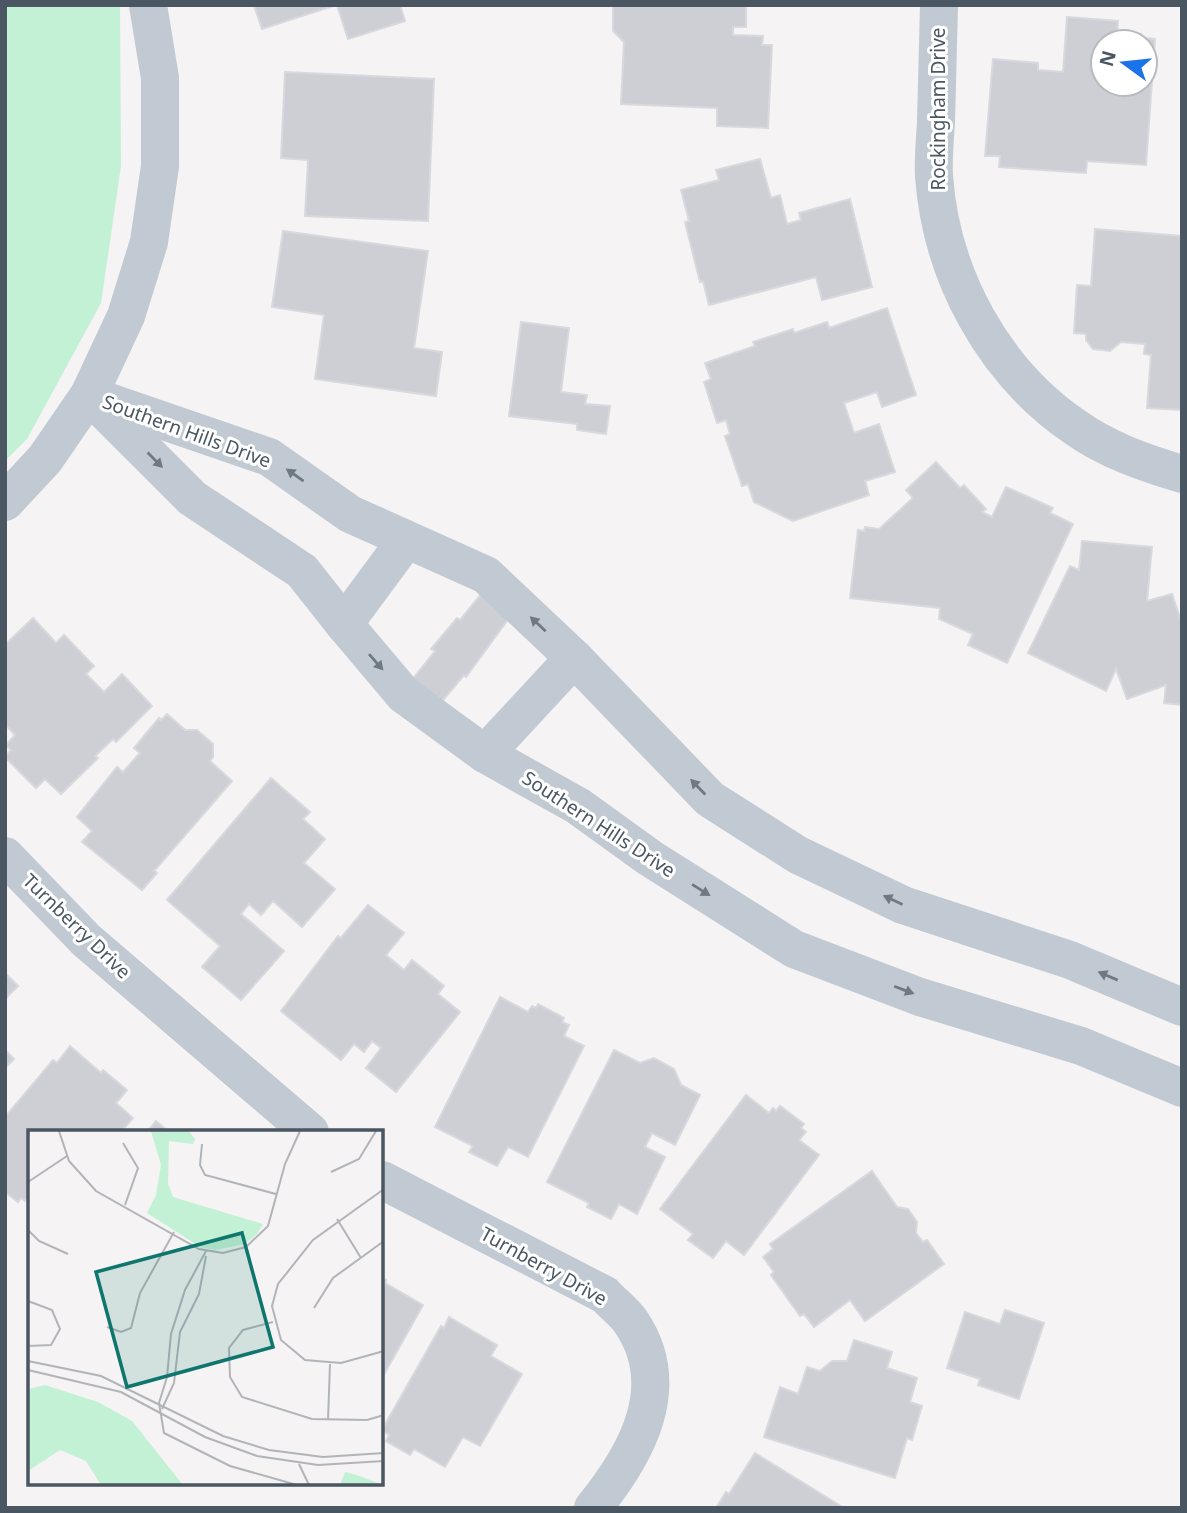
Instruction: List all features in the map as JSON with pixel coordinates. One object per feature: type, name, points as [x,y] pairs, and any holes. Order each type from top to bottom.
[{"type":"street","points":[[5,502],[45,459],[89,395],[126,316],[149,242],[160,153],[160,78],[148,5]]},
{"type":"street","name":"Rockingham Drive","points":[[939,5],[934,175],[944,242],[965,298],[991,343],[1029,390],[1075,428],[1134,459],[1182,474]]},
{"type":"street","name":"Southern Hills Drive","points":[[89,395],[269,457],[350,514],[486,575],[574,658],[710,799],[798,855],[903,905],[1070,960],[1182,1007]]},
{"type":"street","name":"Southern Hills Drive","points":[[89,395],[192,498],[302,571],[404,695],[485,754],[578,806],[650,858],[794,949],[920,997],[1081,1046],[1182,1088]]},
{"type":"street","points":[[344,624],[406,540]]},
{"type":"street","points":[[485,754],[574,658]]},
{"type":"street","name":"Turnberry Drive","points":[[5,856],[86,940],[308,1130]]},
{"type":"street","name":"Turnberry Drive","points":[[383,1181],[605,1295],[630,1321],[645,1350],[651,1383],[646,1422],[614,1481],[593,1508]]},
{"type":"green space","points":[[5,5],[120,5],[121,166],[101,303],[27,439],[5,461]]},
{"type":"building","points":[[254,5],[336,5],[262,29]]},
{"type":"building","points":[[337,5],[400,5],[405,21],[348,39]]},
{"type":"building","points":[[746,5],[746,27],[733,27],[733,35],[763,36],[762,45],[772,45],[768,128],[717,126],[717,108],[621,104],[624,42],[613,31],[613,7]]},
{"type":"building","points":[[1067,17],[1118,21],[1118,28],[1089,28],[1089,98],[1151,98],[1146,165],[1087,161],[1086,173],[999,167],[1000,156],[985,156],[993,59],[1038,63],[1038,70],[1063,72]]},
{"type":"building","points":[[285,72],[434,79],[428,221],[305,216],[308,160],[281,158]]},
{"type":"building","points":[[760,159],[771,198],[780,195],[787,224],[801,220],[799,213],[850,199],[872,287],[822,300],[816,277],[709,305],[703,281],[700,282],[685,222],[689,221],[681,190],[719,180],[716,170]]},
{"type":"building","points":[[1095,229],[1182,236],[1182,410],[1147,408],[1151,355],[1144,354],[1145,344],[1121,342],[1110,351],[1093,349],[1086,340],[1086,334],[1074,333],[1077,285],[1091,286]]},
{"type":"building","points":[[283,231],[428,251],[414,348],[442,352],[436,396],[315,379],[324,315],[272,307]]},
{"type":"building","points":[[887,308],[916,395],[882,407],[877,392],[844,403],[854,433],[879,424],[895,472],[865,481],[869,495],[793,521],[754,502],[748,484],[742,486],[725,436],[730,434],[726,420],[717,423],[704,382],[711,379],[705,363],[755,346],[753,342],[793,329],[794,333],[827,322],[829,328]]},
{"type":"building","points":[[521,322],[569,328],[561,392],[587,395],[585,404],[610,406],[606,434],[577,430],[577,424],[509,416]]},
{"type":"building","points":[[936,462],[960,488],[964,485],[986,509],[982,512],[992,517],[1006,487],[1053,508],[1050,513],[1073,524],[1007,663],[968,645],[973,634],[939,619],[940,608],[850,598],[858,530],[864,531],[865,527],[879,529],[913,498],[906,490]]},
{"type":"building","points":[[1082,541],[1152,547],[1147,601],[1172,594],[1182,624],[1182,705],[1164,703],[1166,685],[1127,699],[1116,669],[1106,691],[1028,653],[1070,566],[1079,570]]},
{"type":"building","points":[[483,592],[512,614],[466,677],[464,675],[439,705],[411,681],[435,651],[431,649]]},
{"type":"building","points":[[33,618],[56,643],[64,635],[94,666],[86,674],[104,692],[122,674],[152,706],[116,742],[113,739],[95,756],[98,758],[61,794],[45,779],[36,788],[5,757],[11,750],[6,745],[15,735],[5,724],[5,645]]},
{"type":"building","points":[[167,714],[185,730],[197,730],[213,744],[213,757],[210,761],[232,781],[154,871],[157,873],[142,890],[82,842],[92,831],[77,817],[117,767],[123,772],[140,753],[134,748],[159,718],[161,720]]},
{"type":"building","points":[[271,778],[310,812],[303,819],[325,839],[304,863],[335,889],[302,927],[273,901],[261,915],[249,904],[241,914],[284,951],[241,1000],[202,967],[220,946],[167,900]]},
{"type":"building","points":[[368,905],[404,933],[386,955],[404,970],[412,960],[444,986],[438,994],[460,1012],[396,1092],[366,1068],[381,1048],[372,1041],[364,1052],[354,1044],[341,1060],[281,1011],[338,936],[341,938]]},
{"type":"building","points":[[5,973],[18,986],[5,999]]},
{"type":"building","points":[[500,997],[528,1012],[532,1006],[536,1008],[538,1004],[564,1018],[562,1022],[569,1025],[564,1036],[584,1046],[528,1157],[508,1147],[497,1166],[469,1152],[473,1146],[435,1127]]},
{"type":"building","points":[[70,1046],[101,1073],[103,1070],[127,1090],[116,1103],[133,1118],[123,1130],[28,1130],[28,1197],[25,1201],[21,1198],[18,1202],[5,1192],[5,1117],[53,1060],[57,1063]]},
{"type":"building","points":[[5,1050],[14,1059],[5,1068]]},
{"type":"building","points":[[614,1050],[640,1063],[654,1058],[674,1069],[681,1085],[700,1095],[675,1145],[652,1133],[645,1147],[665,1157],[637,1214],[619,1204],[611,1219],[587,1207],[589,1203],[547,1182]]},
{"type":"building","points":[[746,1095],[769,1113],[780,1106],[804,1124],[801,1128],[806,1132],[799,1140],[819,1155],[744,1255],[726,1241],[713,1258],[688,1240],[693,1234],[660,1209]]},
{"type":"building","points":[[156,1121],[167,1130],[149,1130]]},
{"type":"building","points":[[872,1171],[897,1207],[908,1209],[917,1222],[916,1233],[923,1242],[927,1240],[944,1264],[865,1321],[850,1300],[814,1327],[804,1314],[800,1316],[771,1275],[774,1272],[763,1257],[773,1249],[770,1244]]},
{"type":"building","points":[[383,1278],[386,1280],[385,1283],[423,1305],[383,1376]]},
{"type":"building","points":[[1005,1310],[1044,1323],[1019,1399],[978,1385],[980,1379],[947,1368],[965,1312],[1000,1324]]},
{"type":"building","points":[[449,1317],[497,1345],[491,1356],[522,1374],[480,1446],[463,1437],[445,1467],[414,1449],[410,1455],[386,1441],[389,1435],[383,1431],[441,1326],[444,1328]]},
{"type":"building","points":[[854,1340],[892,1352],[887,1368],[917,1378],[910,1402],[922,1406],[912,1440],[907,1438],[895,1478],[764,1437],[780,1387],[798,1394],[807,1367],[820,1371],[832,1361],[847,1361]]},
{"type":"building","points":[[755,1453],[844,1508],[716,1508],[726,1492],[729,1494]]}]
